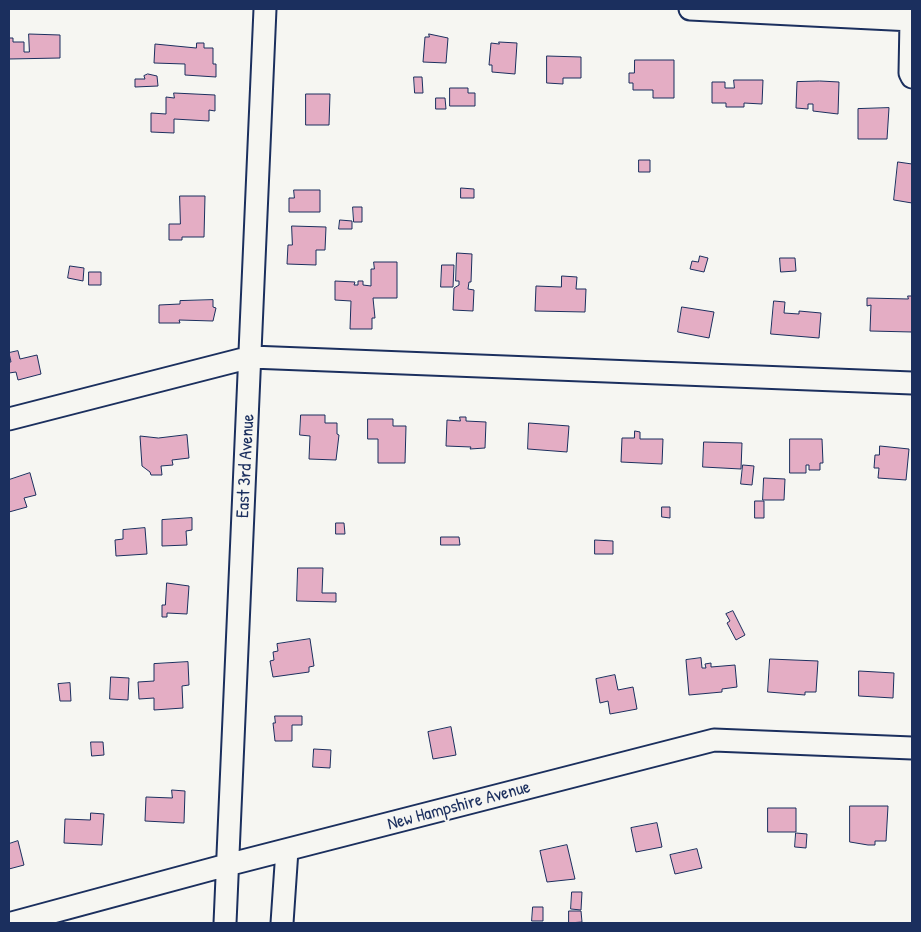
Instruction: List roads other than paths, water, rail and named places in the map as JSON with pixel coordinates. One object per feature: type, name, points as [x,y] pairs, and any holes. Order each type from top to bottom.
[{"type":"street","name":"East 3rd Avenue","points":[[225,923],[265,9]]},
{"type":"street","points":[[690,9],[861,13],[912,20],[910,73],[912,77]]},
{"type":"street","points":[[9,419],[251,357],[912,383]]},
{"type":"street","name":"New Hampshire Avenue","points":[[12,923],[228,864],[714,740],[912,748]]},
{"type":"street","points":[[282,923],[287,850]]}]
